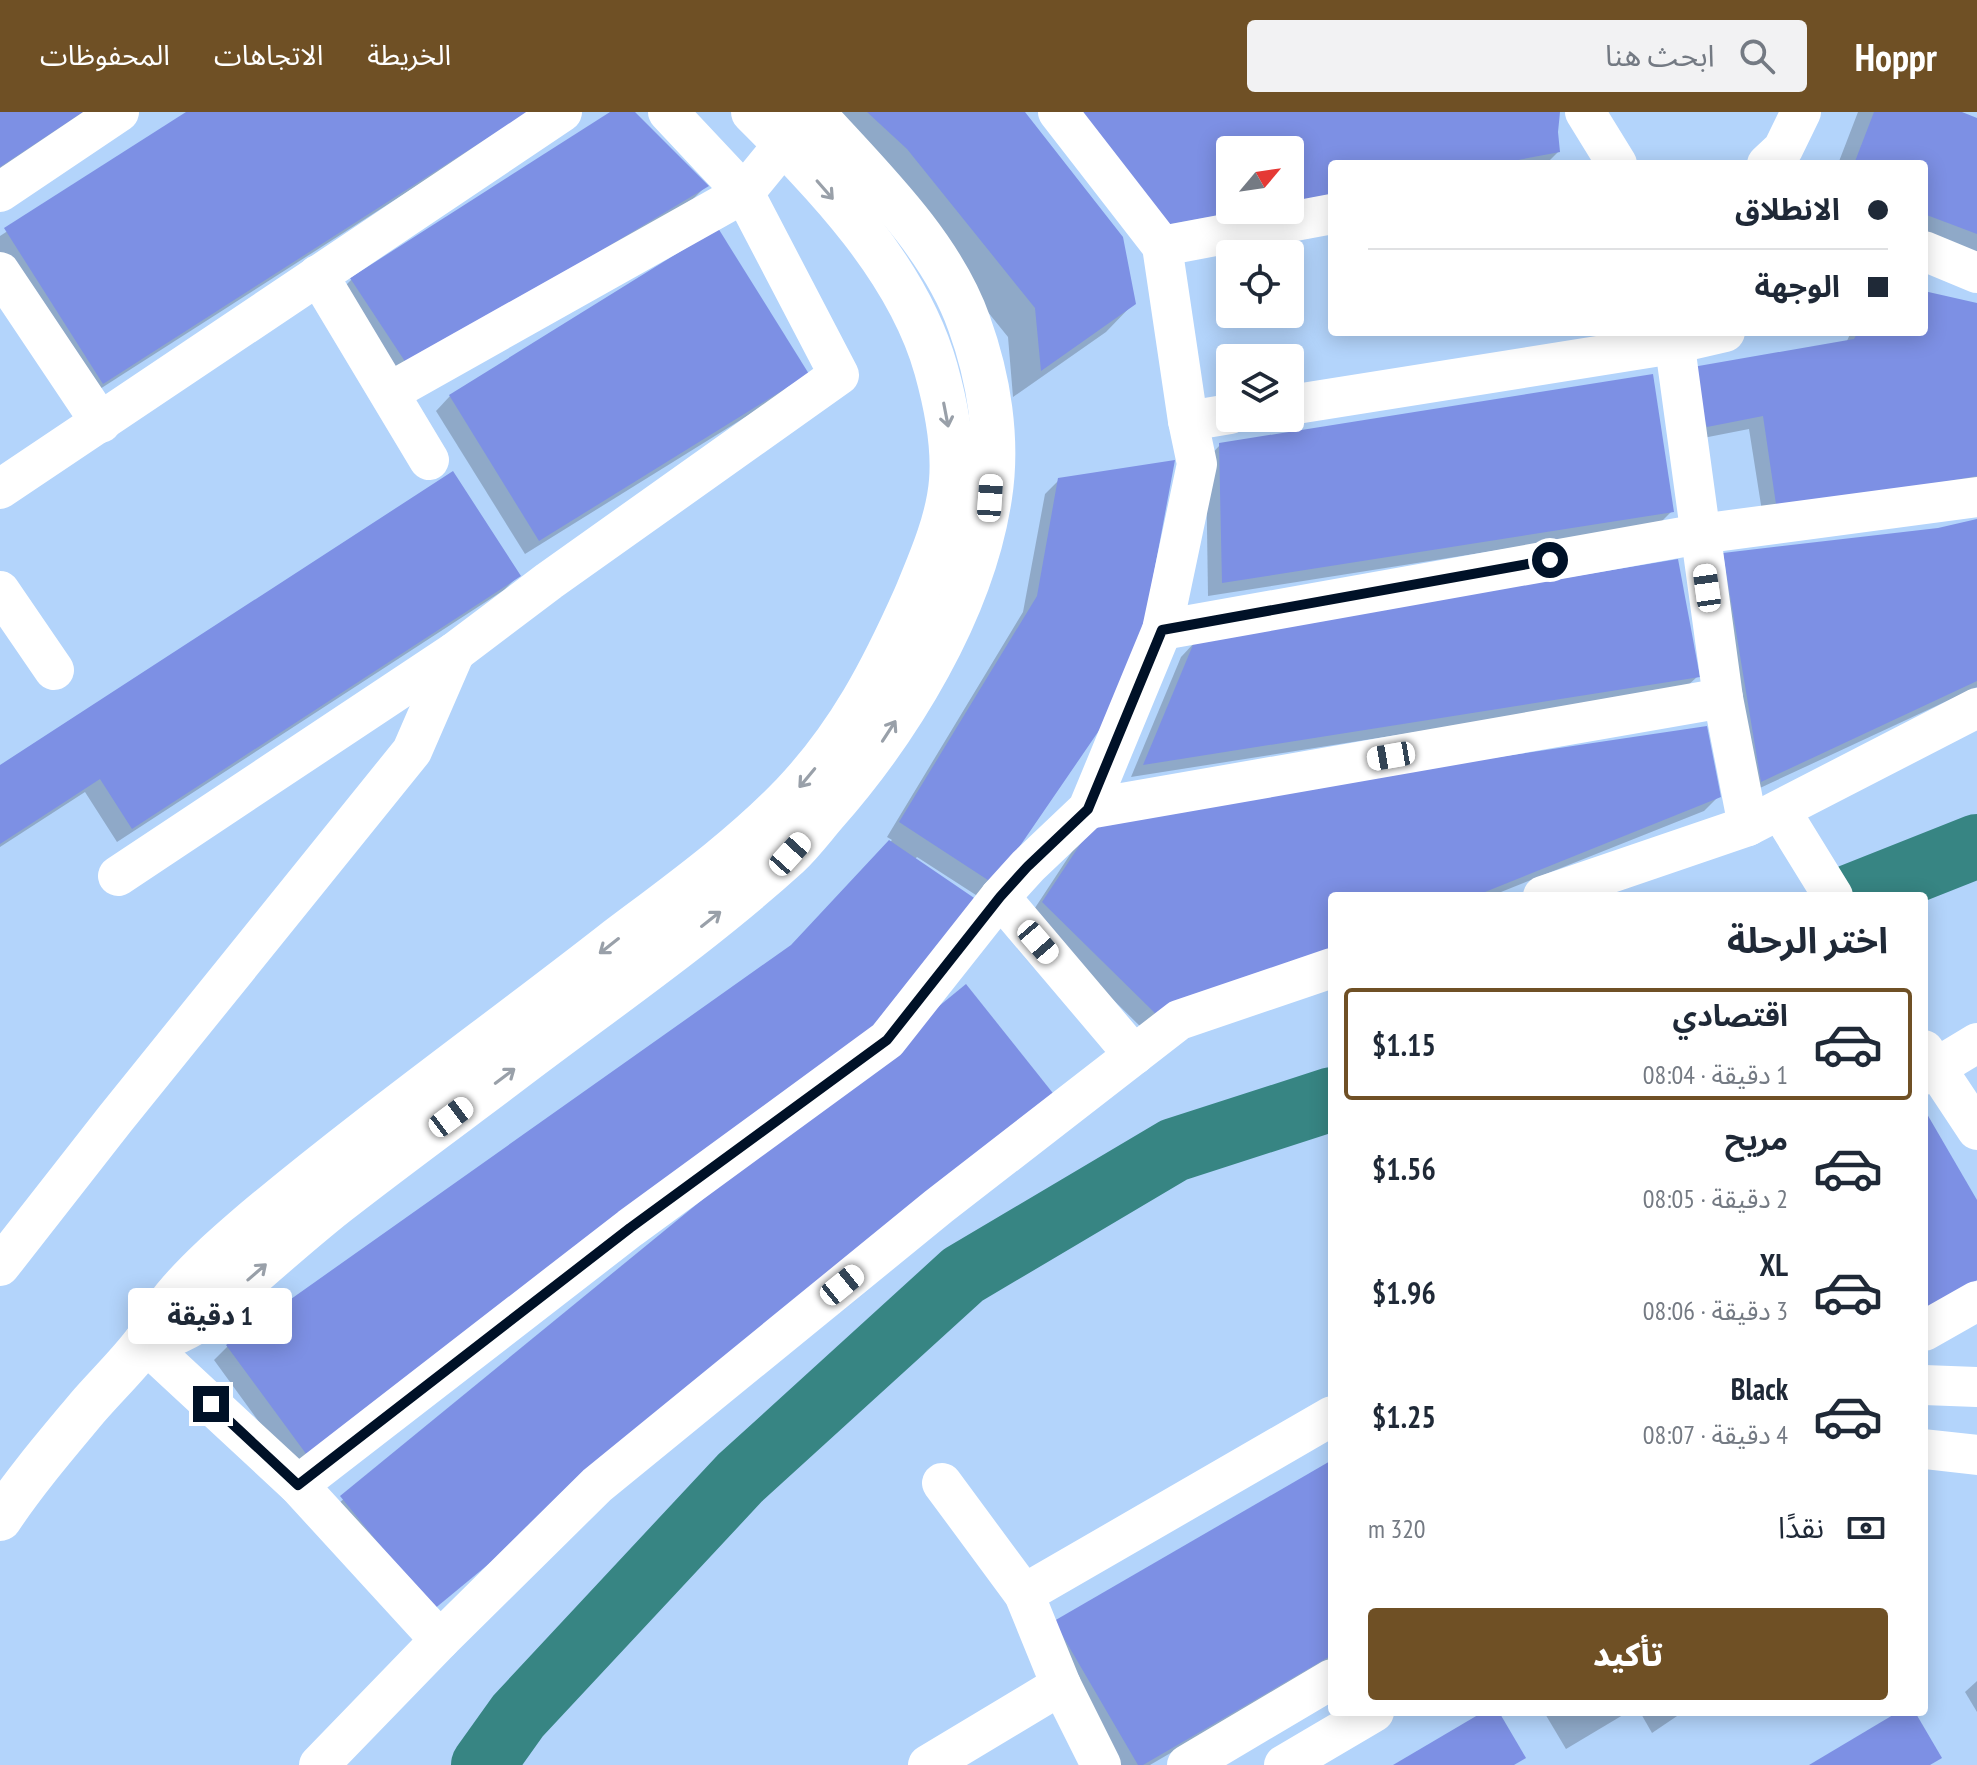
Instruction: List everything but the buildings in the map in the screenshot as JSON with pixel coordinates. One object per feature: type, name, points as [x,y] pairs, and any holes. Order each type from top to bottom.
[{"type":"highway","points":[[0,1519],[87,1407],[145,1343],[191,1327],[334,1205],[716,915],[790,854],[859,776],[939,647],[971,573],[990,498],[994,446],[987,388],[969,322],[944,271],[895,204],[797,123],[753,112]]},
{"type":"street","points":[[0,192],[119,112]]},
{"type":"street","points":[[0,489],[562,112]]},
{"type":"street","points":[[118,876],[455,652],[549,581],[839,375],[744,193],[668,112]]},
{"type":"street","points":[[298,1485],[630,1228],[887,1040],[1000,897],[1088,809],[1162,630],[1197,464],[1162,246],[1058,112]]},
{"type":"street","points":[[1585,112],[1607,160]]},
{"type":"street","points":[[1782,159],[1801,112]]},
{"type":"street","points":[[390,392],[744,193],[797,123]]},
{"type":"street","points":[[1162,246],[1328,215]]},
{"type":"street","points":[[1928,253],[1977,273]]},
{"type":"street","points":[[0,272],[101,423]]},
{"type":"street","points":[[318,275],[429,460]]},
{"type":"street","points":[[1304,403],[1673,338],[1723,698],[1773,820],[1830,892]]},
{"type":"street","points":[[1188,421],[1216,416]]},
{"type":"street","points":[[1162,630],[1700,534],[1977,497]]},
{"type":"street","points":[[0,591],[54,670]]},
{"type":"street","points":[[0,1266],[412,751],[455,652]]},
{"type":"street","points":[[1088,809],[1723,698]]},
{"type":"street","points":[[1555,892],[1773,820],[1977,708]]},
{"type":"street","points":[[1000,897],[1134,1055]]},
{"type":"street","points":[[319,1765],[597,1485],[939,1206],[1179,1020],[1328,969]]},
{"type":"street","points":[[1977,1043],[1928,1065],[1977,1130]]},
{"type":"street","points":[[1928,1329],[1977,1301]]},
{"type":"street","points":[[145,1343],[298,1485],[440,1640]]},
{"type":"street","points":[[1928,1385],[1977,1387]]},
{"type":"street","points":[[1024,1594],[1328,1418]]},
{"type":"street","points":[[1928,1449],[1977,1455]]},
{"type":"street","points":[[942,1483],[1024,1594],[1061,1685],[1101,1765]]},
{"type":"street","points":[[1187,1765],[1328,1681]]},
{"type":"street","points":[[928,1765],[1061,1685]]},
{"type":"street","points":[[1284,1765],[1367,1716]]},
{"type":"waterway","points":[[1861,892],[1977,846]]},
{"type":"waterway","points":[[483,1765],[518,1716],[740,1478],[963,1275],[1174,1150],[1328,1100]]},
{"type":"route","points":[[211,1404],[298,1485],[630,1228],[887,1040],[1000,897],[1088,809],[1162,630],[1550,560]]}]
